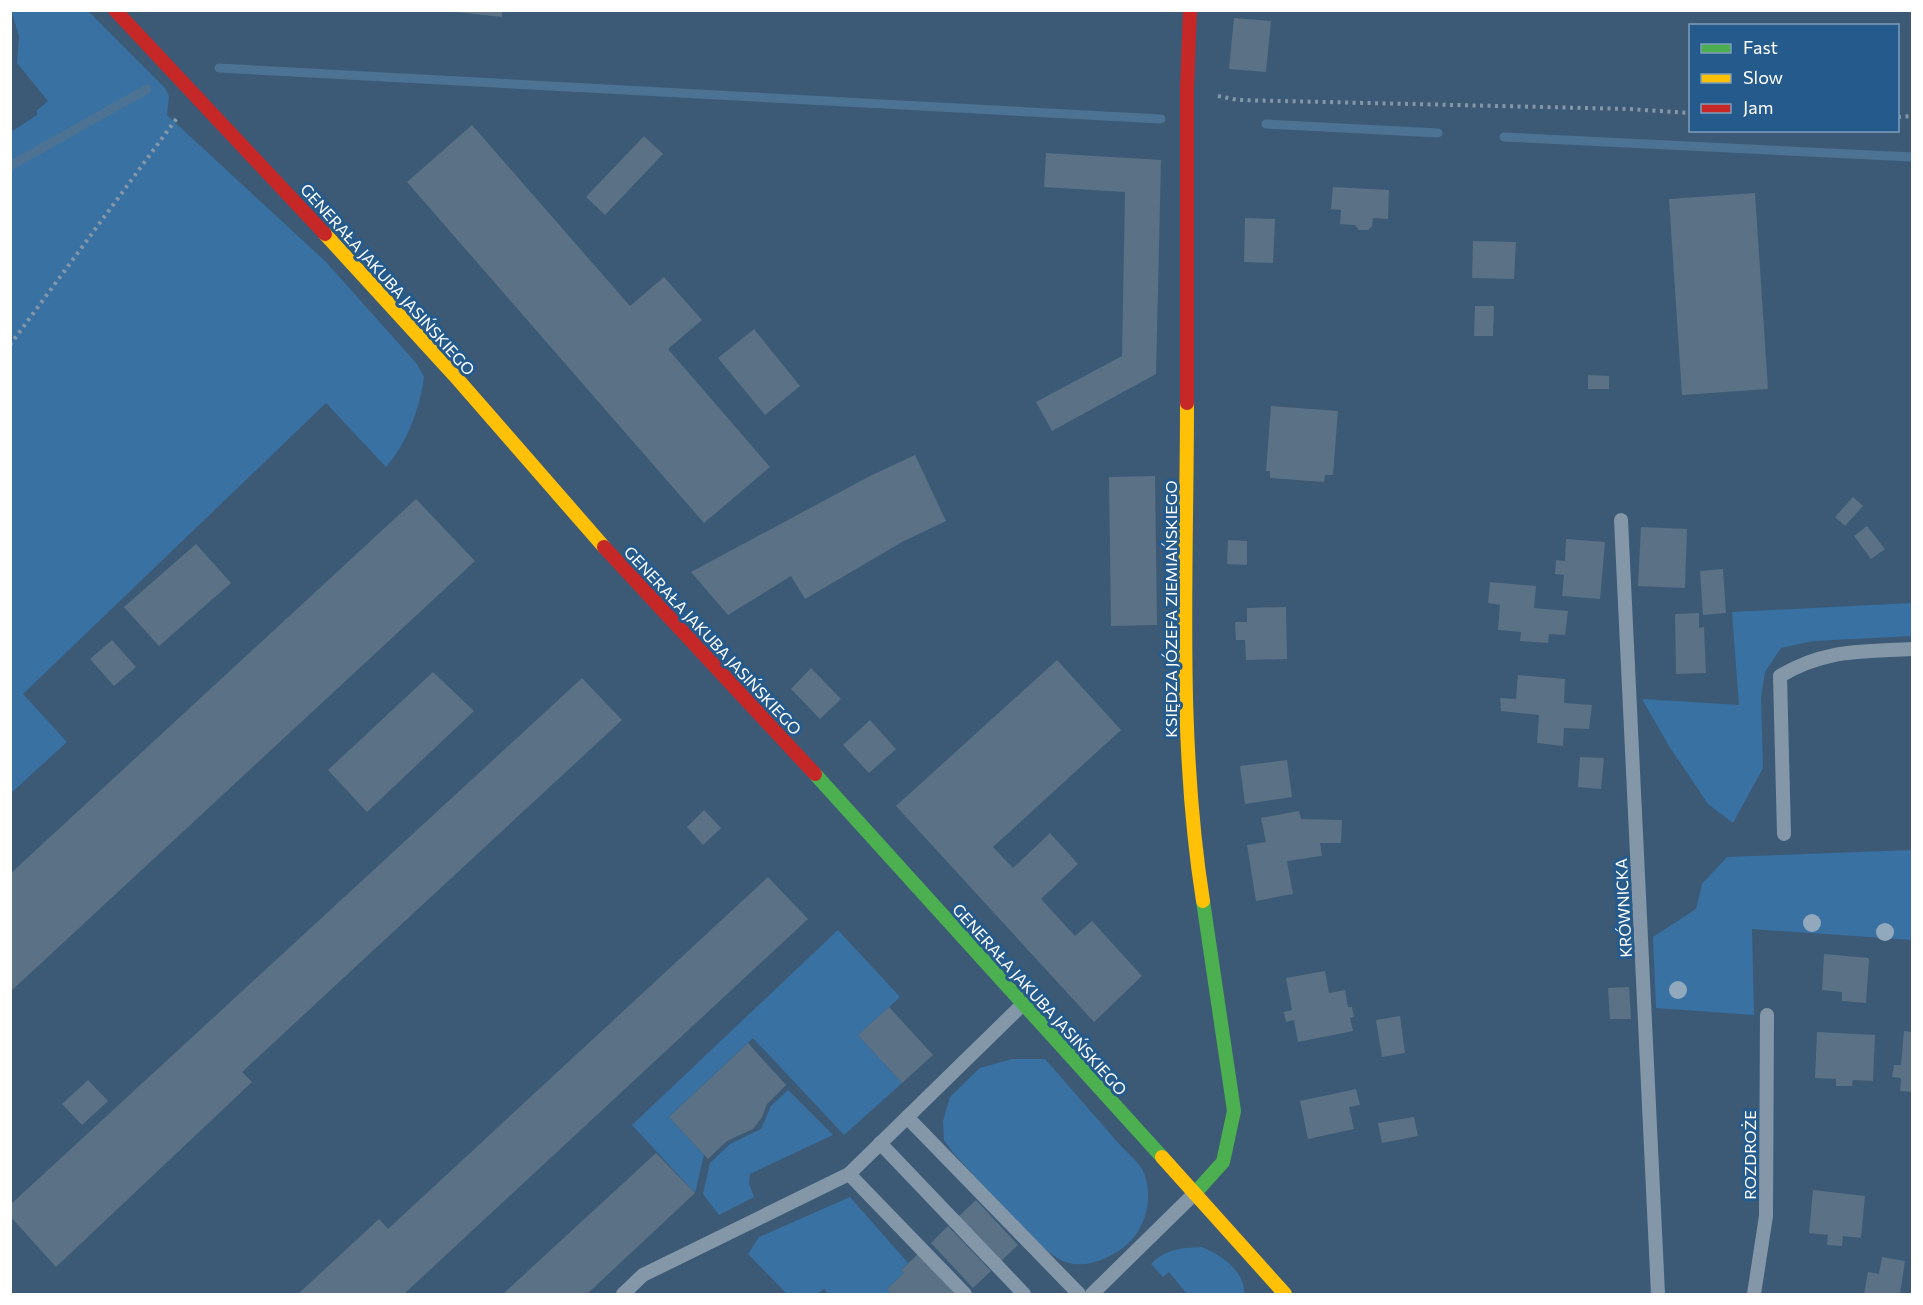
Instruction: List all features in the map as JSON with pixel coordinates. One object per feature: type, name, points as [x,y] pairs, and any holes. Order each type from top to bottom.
[{"type":"street","name":"GENERAŁA JAKUBA JASIŃSKIEGO","points":[[115,10],[194,92],[454,375],[635,583],[802,760],[1285,1294]]},
{"type":"street","name":"KSIĘDZA JÓZEFA ZIEMIAŃSKIEGO","points":[[1190,10],[1187,89],[1186,736],[1196,859],[1234,1111],[1223,1162],[1195,1193]]},
{"type":"lane","name":"KRÓWNICKA","points":[[1621,520],[1658,1294]]},
{"type":"lane","points":[[1784,834],[1780,676],[1800,664],[1830,654],[1912,649]]},
{"type":"lane","points":[[622,1294],[643,1275],[849,1174],[1022,1005]]},
{"type":"lane","name":"ROZDROŻE","points":[[1754,1294],[1766,1216],[1767,1015]]},
{"type":"lane","points":[[907,1117],[1079,1294]]},
{"type":"lane","points":[[880,1143],[1024,1294]]},
{"type":"lane","points":[[849,1174],[965,1294]]},
{"type":"lane","points":[[1092,1294],[1195,1193]]},
{"type":"path","points":[[1187,89],[1238,100],[1629,109],[1689,113]]},
{"type":"path","points":[[10,345],[194,92]]},
{"type":"shaded area","points":[[11,10],[88,11],[165,88],[169,96],[167,115],[326,262],[417,364],[424,377],[411,425],[400,447],[386,467],[326,403],[23,694],[67,742],[11,793],[11,132],[37,115],[37,110],[48,101],[17,63],[19,36]]},
{"type":"shaded area","points":[[1912,603],[1912,636],[1813,641],[1781,648],[1765,672],[1761,698],[1763,768],[1733,823],[1708,804],[1669,746],[1642,699],[1739,705],[1732,612]]},
{"type":"shaded area","points":[[1912,850],[1912,940],[1752,929],[1754,1015],[1656,1008],[1653,937],[1696,909],[1702,884],[1727,857]]},
{"type":"shaded area","points":[[838,930],[900,997],[858,1035],[902,1083],[844,1135],[753,1038],[669,1117],[704,1155],[695,1193],[632,1125]]},
{"type":"shaded area","points":[[1012,1059],[1045,1059],[1144,1173],[1148,1198],[1143,1222],[1128,1243],[1104,1259],[1086,1264],[1069,1263],[1041,1246],[1007,1213],[944,1140],[943,1121],[950,1097],[980,1068]]},
{"type":"shaded area","points":[[788,1090],[833,1135],[750,1174],[749,1183],[754,1197],[719,1215],[703,1194],[710,1163],[730,1144],[761,1129],[771,1106]]},
{"type":"shaded area","points":[[850,1197],[908,1263],[901,1270],[904,1273],[887,1289],[891,1294],[829,1294],[824,1289],[817,1294],[787,1294],[748,1254],[759,1237]]},
{"type":"shaded area","points":[[1202,1247],[1224,1259],[1236,1271],[1244,1286],[1244,1294],[1187,1294],[1169,1272],[1163,1277],[1151,1264],[1162,1255],[1174,1250]]},
{"type":"building","points":[[438,10],[502,10],[502,17]]},
{"type":"building","points":[[1234,18],[1271,21],[1266,72],[1229,69]]},
{"type":"building","points":[[472,125],[630,306],[664,277],[702,320],[668,349],[770,467],[704,523],[407,182]]},
{"type":"building","points":[[644,136],[663,154],[605,215],[586,197]]},
{"type":"building","points":[[1046,153],[1161,160],[1156,374],[1052,431],[1036,402],[1122,356],[1125,192],[1044,187]]},
{"type":"building","points":[[1333,187],[1389,190],[1388,219],[1373,218],[1372,226],[1368,230],[1359,230],[1355,225],[1340,224],[1341,210],[1331,209]]},
{"type":"building","points":[[1755,193],[1768,389],[1682,395],[1669,199]]},
{"type":"building","points":[[1245,218],[1275,219],[1273,263],[1244,262]]},
{"type":"building","points":[[1473,241],[1516,242],[1514,279],[1472,278]]},
{"type":"building","points":[[1475,306],[1494,306],[1493,336],[1474,336]]},
{"type":"building","points":[[754,329],[800,386],[765,415],[718,358]]},
{"type":"building","points":[[1588,375],[1609,376],[1609,389],[1588,389]]},
{"type":"building","points":[[1271,406],[1338,411],[1333,475],[1325,475],[1324,482],[1270,478],[1270,471],[1266,471]]},
{"type":"building","points":[[915,455],[946,521],[902,542],[805,599],[791,576],[728,615],[691,572],[870,476]]},
{"type":"building","points":[[1155,476],[1157,625],[1111,626],[1109,477]]},
{"type":"building","points":[[1853,497],[1863,506],[1845,526],[1835,517]]},
{"type":"building","points":[[416,499],[475,561],[10,992],[10,874]]},
{"type":"building","points":[[1867,526],[1885,549],[1871,559],[1854,536]]},
{"type":"building","points":[[1641,527],[1687,529],[1685,588],[1638,586]]},
{"type":"building","points":[[1566,539],[1605,542],[1600,599],[1562,596],[1564,575],[1555,574],[1556,560],[1565,561]]},
{"type":"building","points":[[1228,540],[1247,541],[1247,565],[1227,564]]},
{"type":"building","points":[[196,544],[231,583],[159,646],[124,607]]},
{"type":"building","points":[[1723,569],[1726,613],[1703,615],[1700,571]]},
{"type":"building","points":[[1490,582],[1536,586],[1534,608],[1568,611],[1565,635],[1549,634],[1548,643],[1520,641],[1521,632],[1498,630],[1500,605],[1488,603]]},
{"type":"building","points":[[1286,607],[1287,659],[1246,660],[1245,640],[1236,640],[1235,622],[1247,622],[1247,608]]},
{"type":"building","points":[[1699,613],[1699,628],[1704,627],[1706,673],[1676,674],[1675,614]]},
{"type":"building","points":[[112,640],[136,667],[114,686],[90,659]]},
{"type":"building","points":[[1057,660],[1121,730],[993,847],[1013,868],[1050,833],[1078,864],[1041,899],[1075,936],[1092,921],[1142,976],[1094,1022],[896,806]]},
{"type":"building","points":[[811,668],[841,699],[820,719],[791,689]]},
{"type":"building","points":[[433,672],[474,711],[367,812],[328,770]]},
{"type":"building","points":[[1518,675],[1565,679],[1564,703],[1592,705],[1589,729],[1564,728],[1563,746],[1537,743],[1539,715],[1501,711],[1500,698],[1516,699]]},
{"type":"building","points":[[582,678],[622,720],[242,1072],[252,1082],[56,1267],[10,1216],[10,1205]]},
{"type":"building","points":[[870,720],[896,749],[869,773],[843,745]]},
{"type":"building","points":[[1580,757],[1604,758],[1601,789],[1578,787]]},
{"type":"building","points":[[1287,760],[1292,797],[1245,804],[1240,766]]},
{"type":"building","points":[[704,810],[721,828],[703,845],[687,827]]},
{"type":"building","points":[[1299,811],[1301,819],[1342,820],[1341,843],[1320,843],[1322,856],[1287,861],[1293,894],[1256,901],[1247,845],[1266,842],[1261,818]]},
{"type":"building","points":[[768,877],[808,919],[404,1294],[298,1294],[379,1219],[388,1229]]},
{"type":"building","points":[[1824,954],[1869,958],[1866,1003],[1842,1001],[1842,992],[1822,990]]},
{"type":"building","points":[[1325,971],[1329,993],[1345,990],[1348,1007],[1352,1007],[1354,1017],[1350,1018],[1353,1031],[1298,1042],[1294,1020],[1286,1022],[1284,1012],[1292,1010],[1286,978]]},
{"type":"building","points":[[1629,987],[1631,1019],[1610,1019],[1608,988]]},
{"type":"building","points":[[889,1007],[933,1055],[902,1083],[858,1035]]},
{"type":"building","points":[[1400,1016],[1405,1053],[1382,1057],[1376,1020]]},
{"type":"building","points":[[1904,1031],[1912,1032],[1912,1092],[1900,1091],[1901,1078],[1892,1077],[1894,1065],[1901,1065]]},
{"type":"building","points":[[1817,1032],[1875,1035],[1873,1081],[1853,1080],[1852,1086],[1836,1086],[1836,1079],[1815,1078]]},
{"type":"building","points":[[748,1043],[786,1085],[767,1104],[762,1117],[753,1129],[727,1141],[708,1159],[669,1117]]},
{"type":"building","points":[[88,1080],[108,1101],[82,1125],[62,1104]]},
{"type":"building","points":[[1356,1089],[1360,1105],[1349,1107],[1354,1129],[1308,1139],[1300,1101]]},
{"type":"building","points":[[1414,1117],[1418,1136],[1382,1143],[1378,1123]]},
{"type":"building","points":[[656,1153],[695,1193],[587,1294],[503,1294]]},
{"type":"building","points":[[1813,1190],[1865,1196],[1861,1238],[1843,1236],[1842,1246],[1827,1245],[1828,1235],[1809,1233]]},
{"type":"building","points":[[976,1200],[1018,1245],[1001,1261],[958,1217]]},
{"type":"building","points":[[948,1226],[991,1271],[973,1288],[931,1243]]},
{"type":"building","points":[[919,1253],[958,1294],[891,1294],[887,1289],[904,1273],[901,1270]]},
{"type":"building","points":[[1882,1257],[1905,1261],[1900,1294],[1864,1294],[1868,1272],[1879,1274]]},
{"type":"waterway","points":[[219,68],[1161,119]]},
{"type":"waterway","points":[[10,166],[147,89]]},
{"type":"waterway","points":[[1266,124],[1438,133]]},
{"type":"waterway","points":[[1504,137],[1912,157]]},
{"type":"traffic: fast","points":[[815,774],[1162,1157]]},
{"type":"traffic: fast","points":[[1195,1193],[1223,1162],[1234,1111],[1203,901]]},
{"type":"traffic: slow","points":[[325,234],[454,375],[604,547]]},
{"type":"traffic: slow","points":[[1187,403],[1185,590],[1187,715],[1195,839],[1203,901]]},
{"type":"traffic: slow","points":[[1162,1157],[1285,1294]]},
{"type":"traffic: jam","points":[[115,10],[325,234]]},
{"type":"traffic: jam","points":[[1187,403],[1187,89],[1190,10]]},
{"type":"traffic: jam","points":[[604,547],[815,774]]}]
